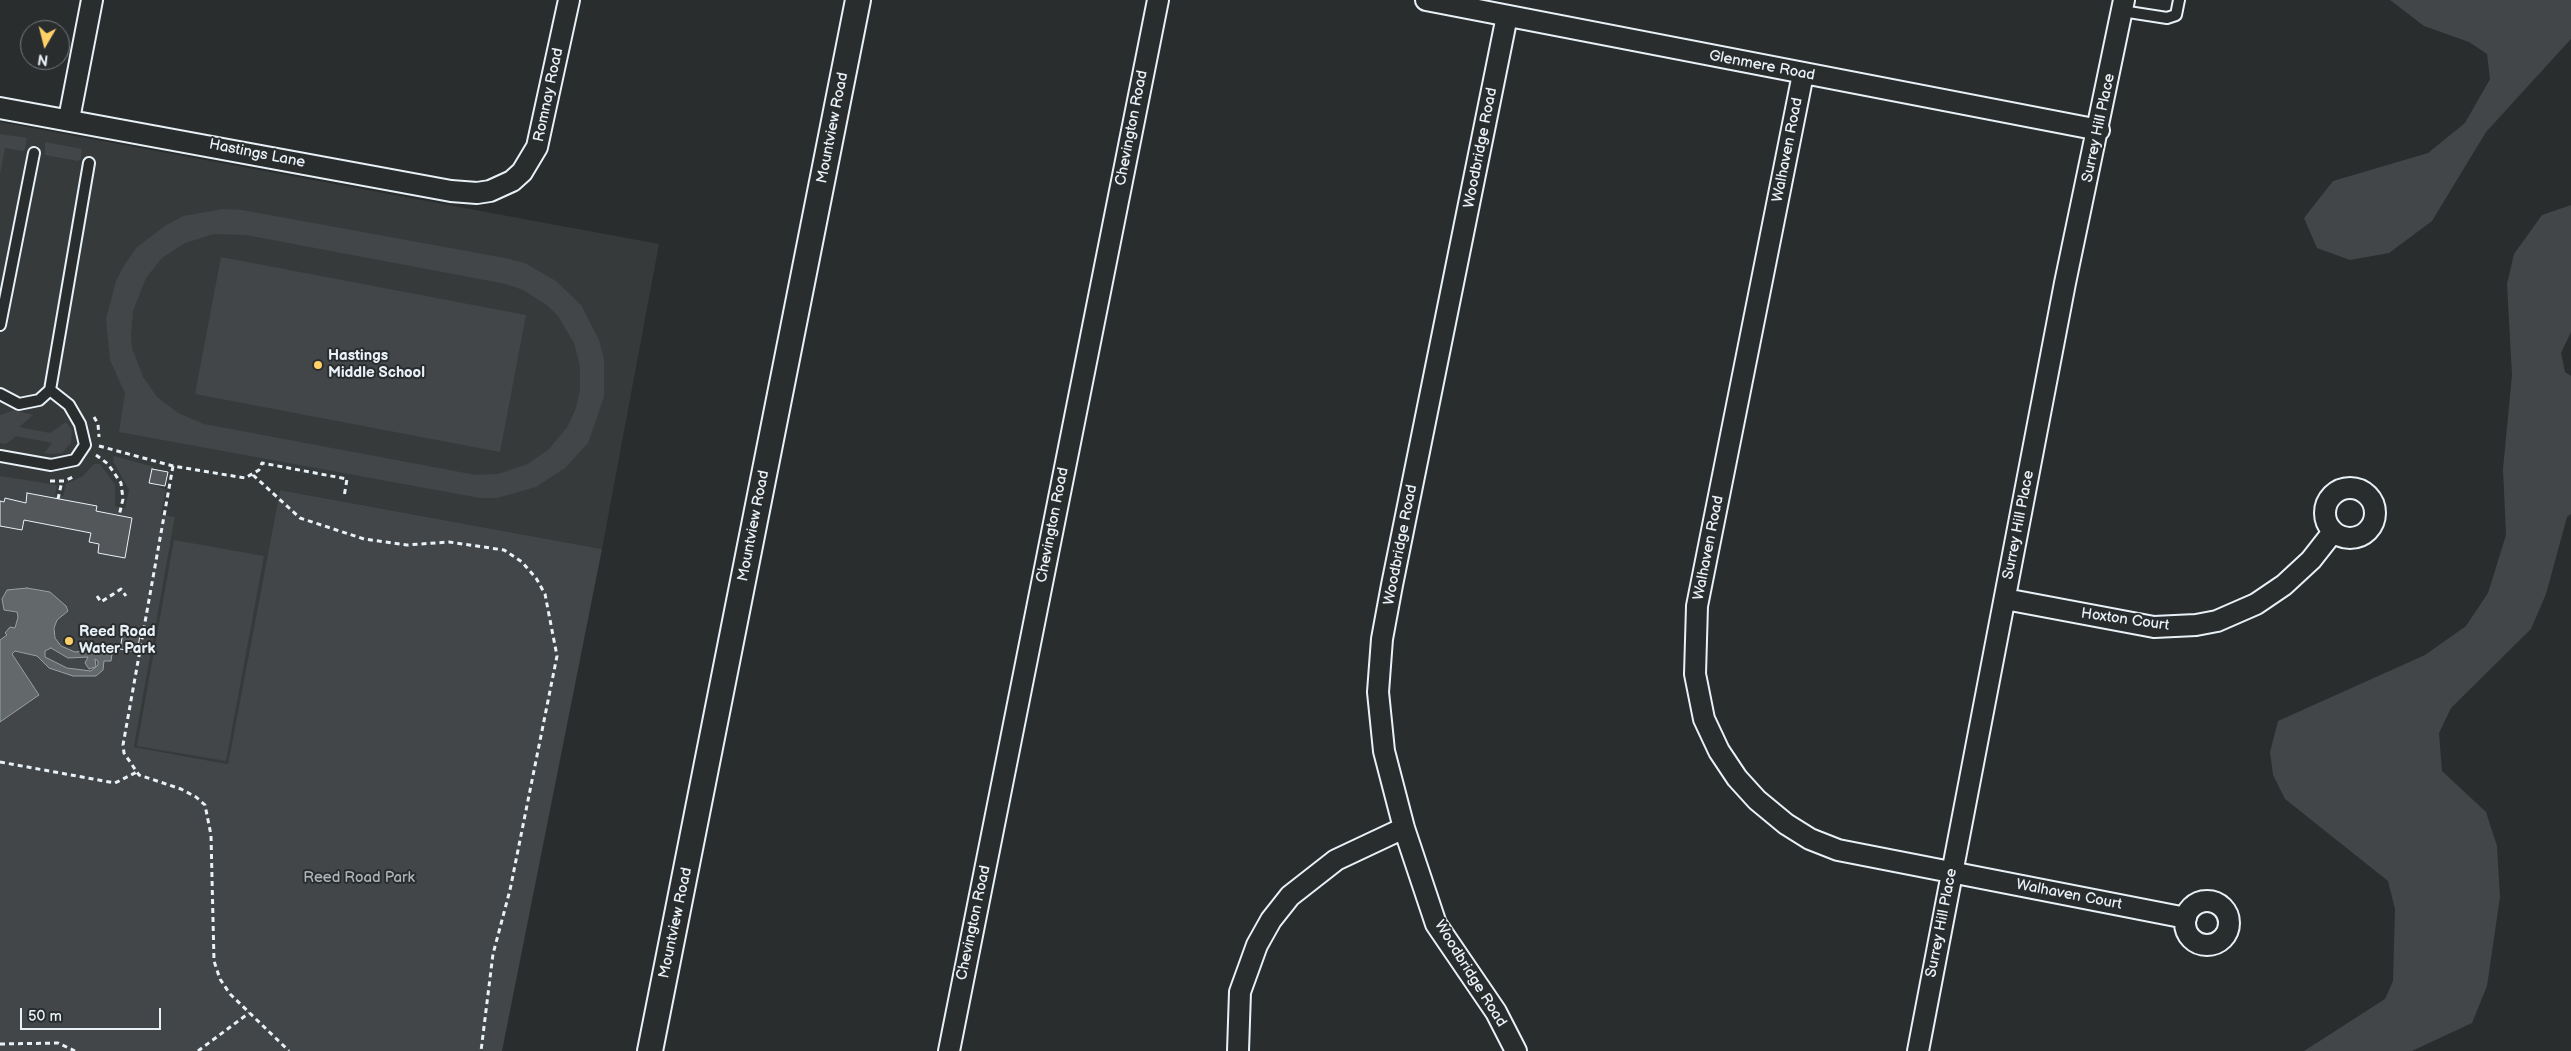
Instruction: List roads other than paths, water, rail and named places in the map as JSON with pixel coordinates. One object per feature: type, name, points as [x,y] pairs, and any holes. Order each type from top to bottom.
[{"type":"street","points":[[69,119],[92,0]]},
{"type":"street","name":"Romnay Road","points":[[512,181],[527,166],[538,147],[569,0]]},
{"type":"street","name":"Mountview Road","points":[[650,1051],[858,0]]},
{"type":"street","name":"Chevington Road","points":[[949,1051],[1158,0]]},
{"type":"street","name":"Glenmere Road","points":[[1426,0],[2099,130]]},
{"type":"street","name":"Surrey Hill Place","points":[[1918,1051],[2065,283],[2099,130],[2123,6]]},
{"type":"street","name":"Woodbridge Road","points":[[1507,16],[1382,639],[1378,692],[1383,741],[1404,828],[1436,924],[1496,1012],[1516,1051]]},
{"type":"street","name":"Walhaven Road","points":[[1803,74],[1697,606],[1695,674],[1704,719],[1719,750],[1737,778],[1757,800],[1786,824],[1810,839],[1838,850],[1952,873]]},
{"type":"street","name":"Hastings Lane","points":[[0,108],[69,119],[451,191],[490,191],[512,181]]},
{"type":"street","name":"Hoxton Court","points":[[2005,599],[2154,627],[2210,622],[2256,604],[2284,585],[2311,560],[2333,532]]},
{"type":"street","points":[[1238,1051],[1240,992],[1247,969],[1271,920],[1290,896],[1336,860],[1404,828]]},
{"type":"street","name":"Walhaven Court","points":[[1952,873],[2186,918]]},
{"type":"lane","points":[[2123,6],[2167,18],[2176,15],[2179,0]]},
{"type":"lane","points":[[0,325],[34,153]]},
{"type":"lane","points":[[0,394],[19,404],[39,400],[50,390],[89,163]]},
{"type":"lane","points":[[0,456],[51,465],[75,460],[85,445],[80,424],[69,405],[50,390]]},
{"type":"place","name":"Hastings Middle School","points":[[318,365]]},
{"type":"place","name":"Reed Road Water Park","points":[[69,641]]},
{"type":"park label","name":"Reed Road Park","points":[[359,878]]}]
